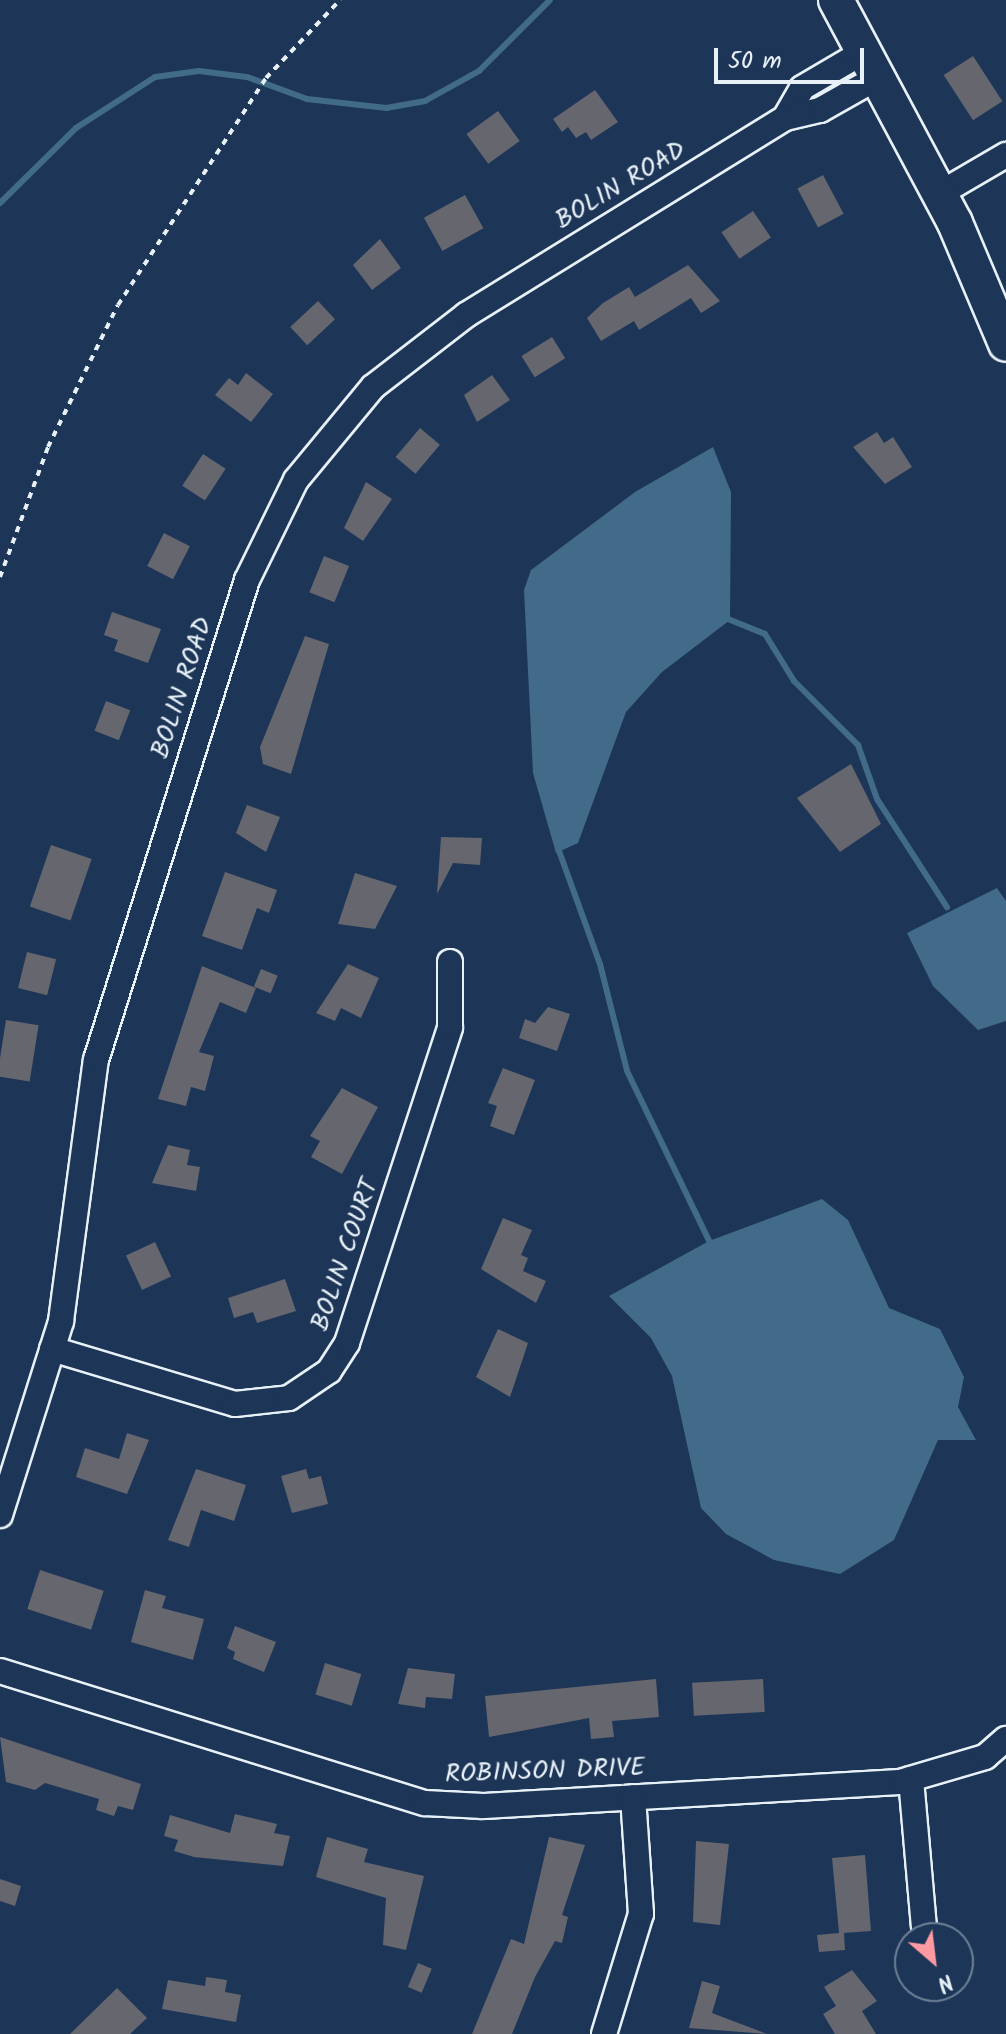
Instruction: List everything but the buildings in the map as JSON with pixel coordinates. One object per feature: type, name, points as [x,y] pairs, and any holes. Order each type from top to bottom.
[{"type":"main road","points":[[836,0],[939,194],[1006,344]]},
{"type":"street","name":"BOLIN ROAD","points":[[0,1515],[52,1349],[72,1254],[96,1060],[247,580],[296,480],[346,415],[426,343],[785,118],[802,88],[872,64]]},
{"type":"street","points":[[939,194],[1006,155]]},
{"type":"street","name":"BOLIN COURT","points":[[52,1349],[235,1404],[289,1398],[329,1371],[347,1343],[450,1027],[450,962]]},
{"type":"street","name":"ROBINSON DRIVE","points":[[0,1671],[425,1803],[633,1797],[911,1779],[985,1757],[1006,1739]]},
{"type":"street","points":[[911,1779],[924,1922]]},
{"type":"street","points":[[604,2034],[641,1914],[633,1797]]},
{"type":"path","points":[[0,577],[48,447],[118,305],[266,78],[340,0]]},
{"type":"water","points":[[713,447],[731,492],[730,620],[662,672],[626,712],[578,843],[556,853],[533,773],[524,590],[531,570],[635,492]]},
{"type":"water","points":[[997,888],[1006,901],[1006,1021],[978,1030],[933,986],[907,933]]},
{"type":"water","points":[[822,1199],[848,1220],[889,1308],[940,1329],[964,1377],[958,1407],[976,1440],[938,1440],[894,1540],[840,1574],[774,1560],[726,1534],[701,1508],[672,1376],[651,1338],[609,1296],[709,1241]]},
{"type":"waterway","points":[[0,203],[76,128],[155,77],[199,71],[247,77],[307,99],[386,108],[425,101],[479,71],[550,0]]},
{"type":"waterway","points":[[723,617],[765,634],[794,681],[858,745],[877,799],[947,907]]},
{"type":"waterway","points":[[558,848],[600,964],[627,1071],[709,1241]]}]
